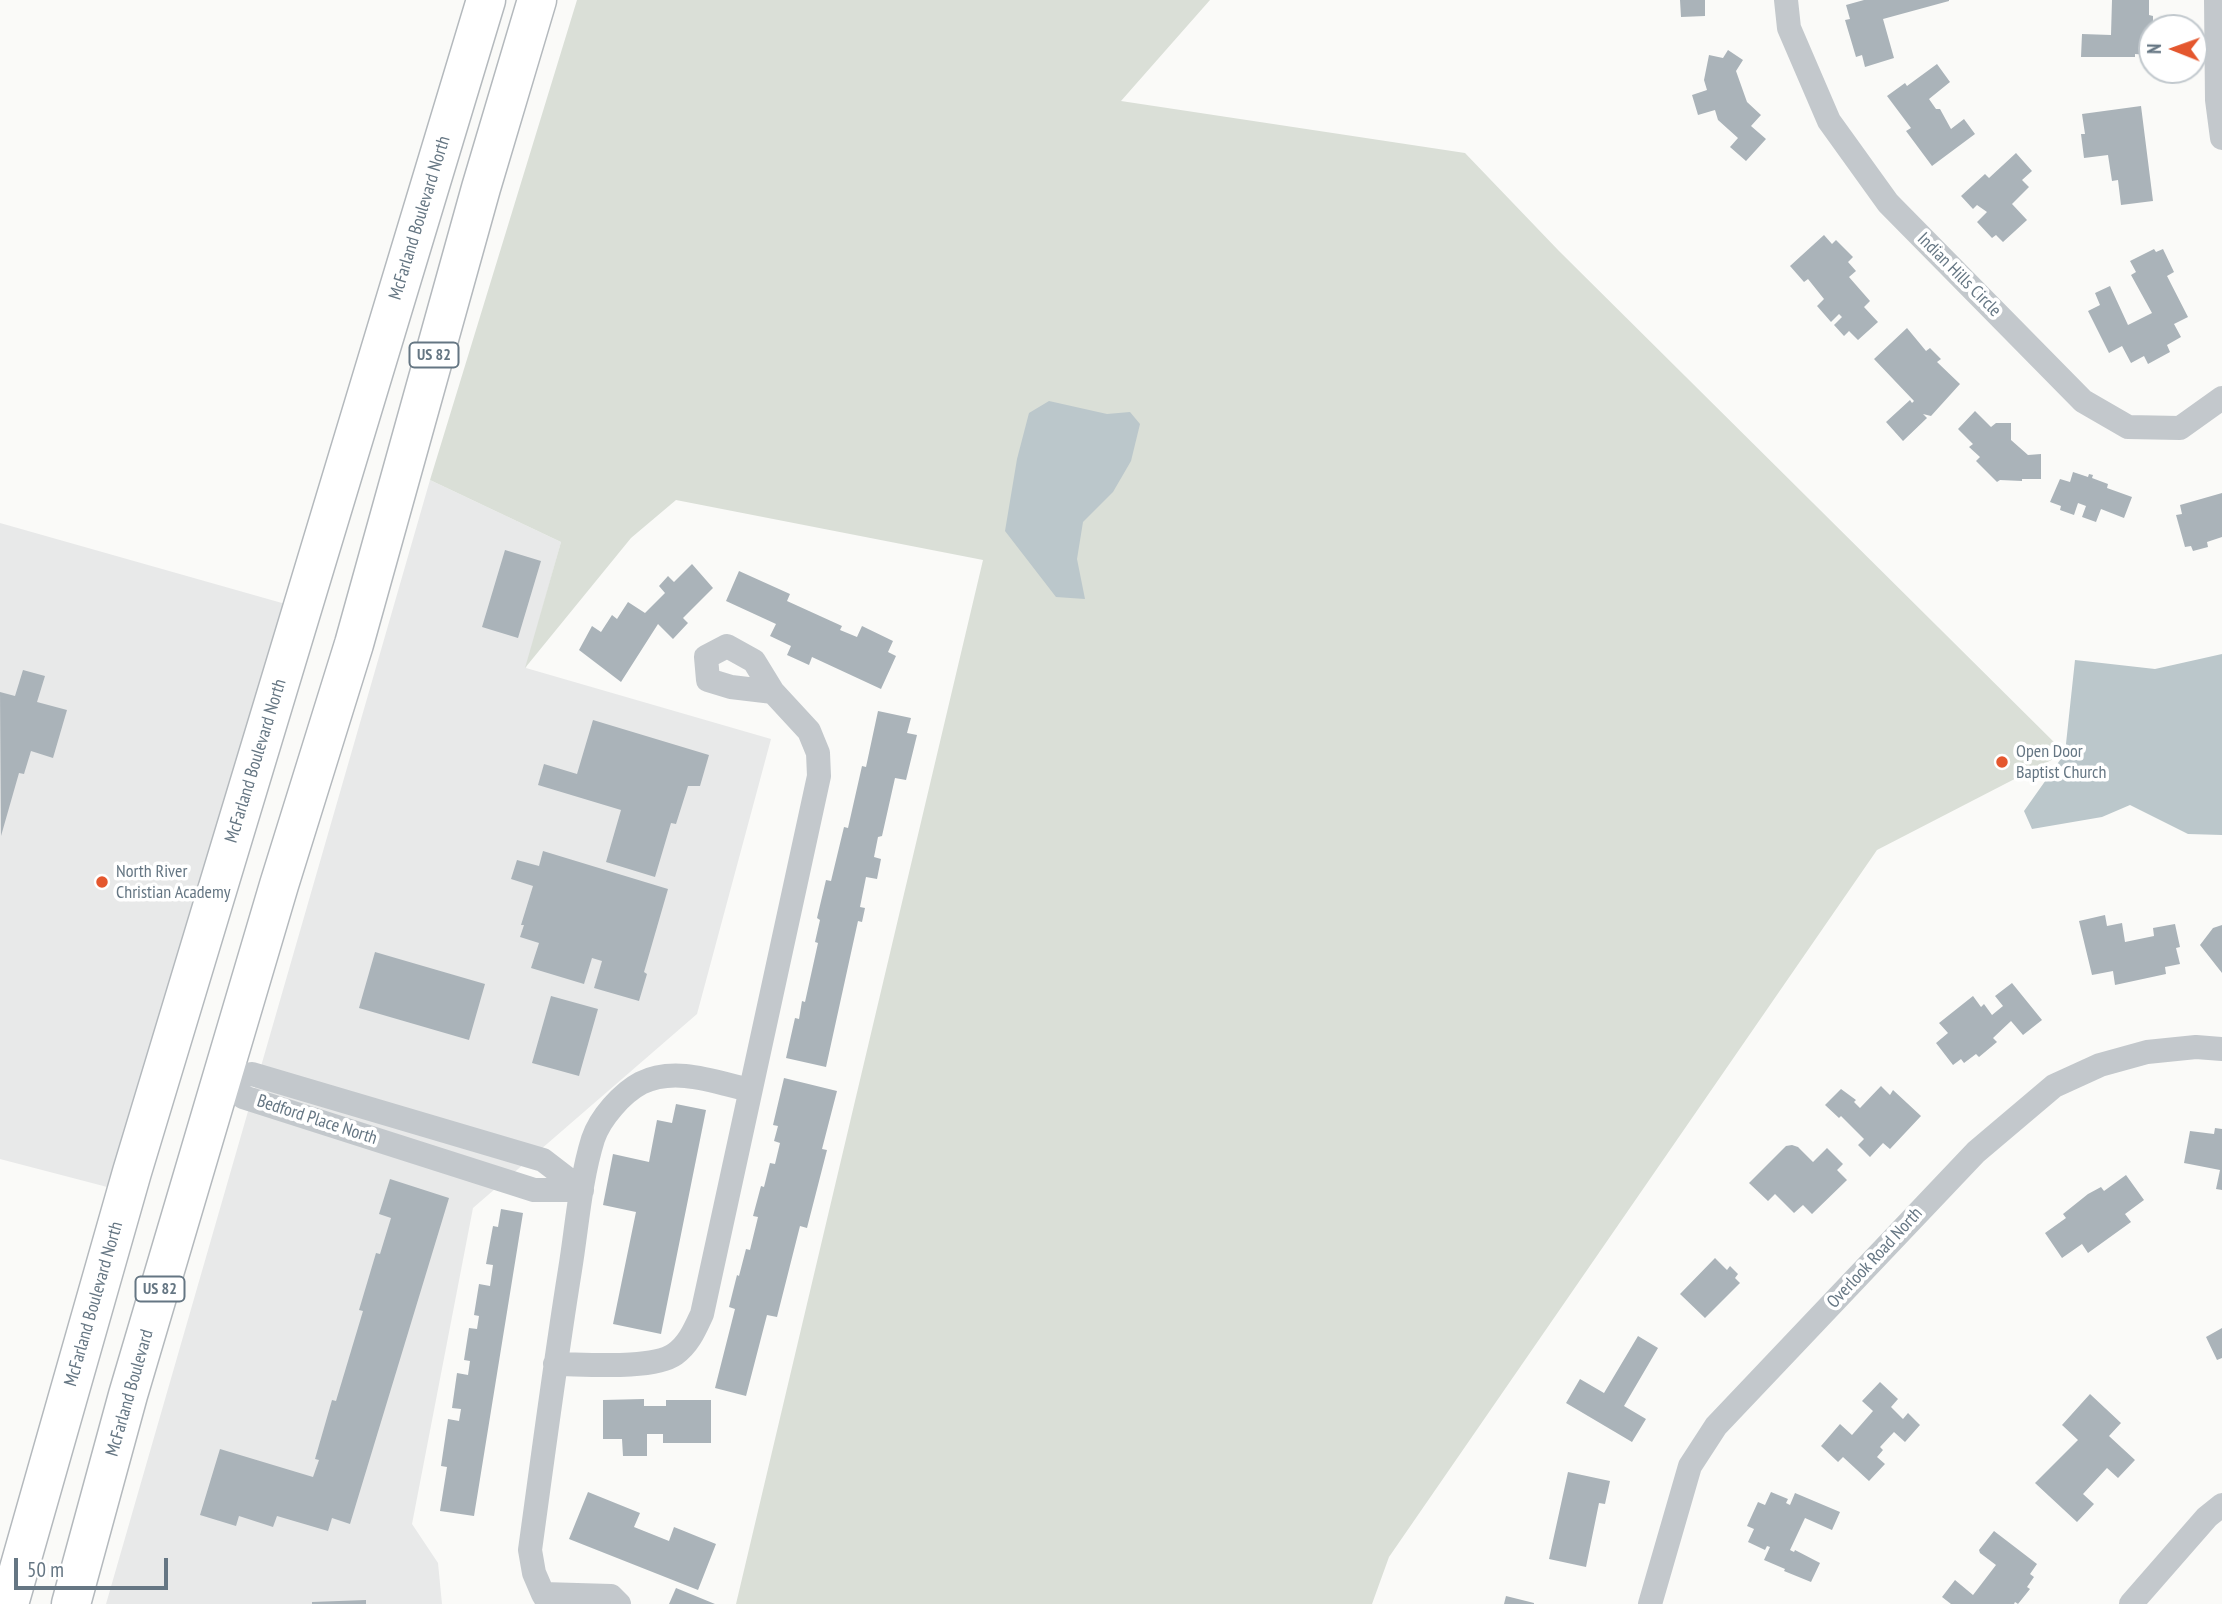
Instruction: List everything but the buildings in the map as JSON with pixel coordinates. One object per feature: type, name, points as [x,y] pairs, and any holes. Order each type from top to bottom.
[{"type":"highway","name":"McFarland Boulevard North","points":[[9,1604],[132,1172],[486,0]]},
{"type":"highway","name":"US 82","points":[[192,1182],[334,711],[481,188],[537,0]]},
{"type":"highway","points":[[297,625],[313,634],[329,655],[335,681],[334,711]]},
{"type":"highway","points":[[203,938],[195,1038],[203,1062],[222,1080]]},
{"type":"highway","points":[[166,1065],[185,1085],[195,1109],[197,1137],[192,1182]]},
{"type":"highway","name":"McFarland Boulevard","points":[[71,1604],[128,1395],[192,1182]]},
{"type":"street","name":"Indian Hills Circle","points":[[1786,0],[1789,28],[1829,121],[1888,203],[2084,401],[2128,427],[2180,428],[2222,398]]},
{"type":"street","points":[[2216,0],[2217,100],[2222,138]]},
{"type":"street","points":[[555,1364],[651,1363],[674,1356],[692,1338],[702,1314],[819,776],[818,753],[809,731],[773,692]]},
{"type":"street","name":"Overlook Road North","points":[[1656,1603],[1690,1466],[1716,1426],[1976,1152],[2054,1086],[2099,1065],[2147,1052],[2196,1046],[2222,1049]]},
{"type":"street","points":[[619,1604],[611,1596],[546,1599],[534,1573],[530,1550],[555,1364],[582,1190],[594,1137],[620,1100],[640,1084],[664,1074],[750,1090]]},
{"type":"street","name":"Bedford Place North","points":[[222,1080],[243,1097],[534,1190],[582,1190]]},
{"type":"street","points":[[2131,1604],[2207,1517],[2222,1505]]},
{"type":"shaded area","points":[[577,0],[1210,0],[1121,101],[1465,153],[1559,251],[2065,753],[1877,850],[1389,1557],[1372,1604],[736,1604],[983,560],[676,500],[631,538],[525,668],[561,542],[430,480]]},
{"type":"shaded area","points":[[1049,401],[1107,414],[1130,412],[1140,424],[1131,461],[1113,492],[1083,522],[1077,559],[1085,599],[1056,597],[1005,531],[1017,459],[1029,413]]},
{"type":"shaded area","points":[[430,480],[561,542],[526,668],[771,739],[697,1014],[473,1208],[412,1524],[438,1563],[442,1604],[106,1604]]},
{"type":"shaded area","name":"North River Christian Academy","points":[[0,523],[289,605],[111,1188],[0,1159]]},
{"type":"shaded area","points":[[2222,654],[2222,835],[2188,834],[2130,805],[2102,817],[2032,829],[2024,811],[2065,753],[2075,660],[2155,669]]},
{"type":"place","name":"Open Door Baptist Church","points":[[2002,762]]},
{"type":"place","name":"North River Christian Academy","points":[[102,882]]}]
